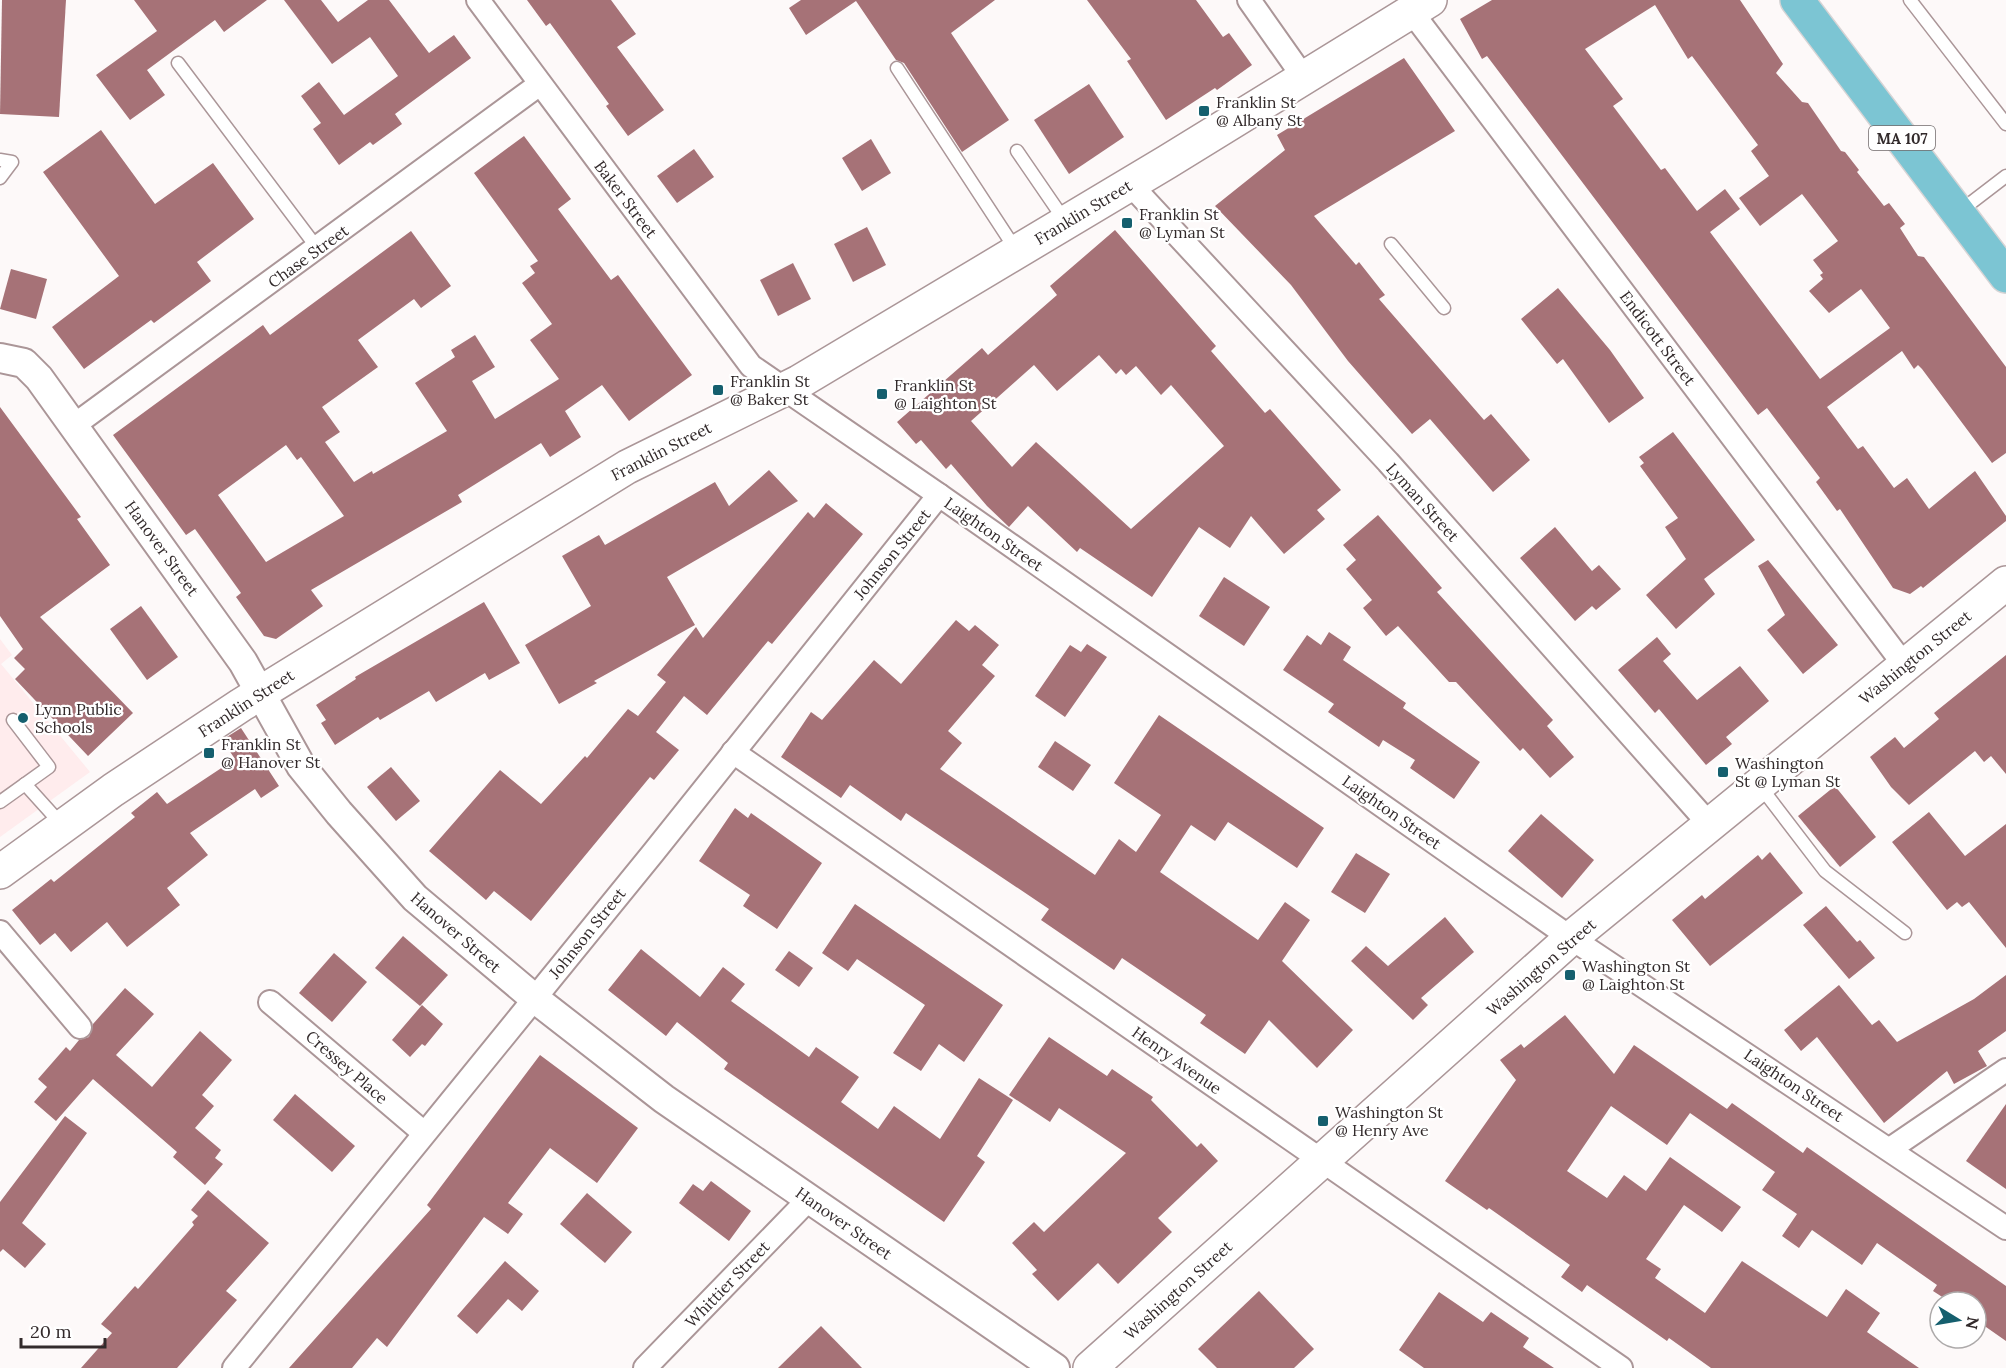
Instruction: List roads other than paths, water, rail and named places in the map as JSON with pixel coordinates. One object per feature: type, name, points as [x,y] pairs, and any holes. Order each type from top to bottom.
[{"type":"main road","name":"MA 107","points":[[1797,0],[2006,276]]},
{"type":"main road","name":"Franklin Street","points":[[0,872],[63,826],[260,693],[627,467],[783,389],[1130,184],[1421,6]]},
{"type":"main road","name":"Washington Street","points":[[1090,1368],[1571,938],[2006,583]]},
{"type":"street","name":"Baker Street","points":[[478,0],[750,366],[783,389]]},
{"type":"street","points":[[1249,0],[1304,78]]},
{"type":"street","name":"Endicott Street","points":[[1421,6],[1905,666]]},
{"type":"street","name":"Chase Street","points":[[73,426],[318,249],[540,84]]},
{"type":"street","name":"Lyman Street","points":[[1130,184],[1388,462],[1710,825]]},
{"type":"street","name":"Hanover Street","points":[[0,358],[14,360],[32,369],[243,662],[301,766],[378,858],[415,898],[534,998],[664,1099],[1054,1368]]},
{"type":"street","name":"Laighton Street","points":[[783,389],[939,495],[1571,938],[2006,1228]]},
{"type":"street","name":"Johnson Street","points":[[234,1368],[939,495]]},
{"type":"street","name":"Henry Avenue","points":[[733,752],[1621,1368]]},
{"type":"street","points":[[0,932],[80,1026]]},
{"type":"street","name":"Cressey Place","points":[[270,1002],[424,1133]]},
{"type":"street","points":[[1890,1149],[2006,1070]]},
{"type":"street","name":"Whittier Street","points":[[645,1368],[809,1199]]},
{"type":"lane","points":[[1910,0],[2006,124]]},
{"type":"lane","points":[[178,63],[318,249]]},
{"type":"lane","points":[[897,68],[1017,251]]},
{"type":"lane","points":[[1017,151],[1066,222]]},
{"type":"lane","points":[[0,160],[12,162],[0,178]]},
{"type":"lane","points":[[1958,213],[2006,176]]},
{"type":"lane","points":[[1391,244],[1444,308]]},
{"type":"lane","points":[[0,802],[49,767],[13,720]]},
{"type":"lane","points":[[25,784],[63,826]]},
{"type":"lane","points":[[1760,785],[1826,871],[1905,933]]},
{"type":"place","name":"Franklin St @ Albany St","points":[[1204,111]]},
{"type":"place","name":"Franklin St @ Lyman St","points":[[1127,223]]},
{"type":"place","name":"Franklin St @ Baker St","points":[[718,390]]},
{"type":"place","name":"Franklin St @ Laighton St","points":[[882,394]]},
{"type":"place","name":"Lynn Public Schools","points":[[23,718]]},
{"type":"place","name":"Franklin St @ Hanover St","points":[[209,753]]},
{"type":"place","name":"Washington St @ Lyman St","points":[[1723,772]]},
{"type":"place","name":"Washington St @ Laighton St","points":[[1570,975]]},
{"type":"place","name":"Washington St @ Henry Ave","points":[[1323,1121]]}]
